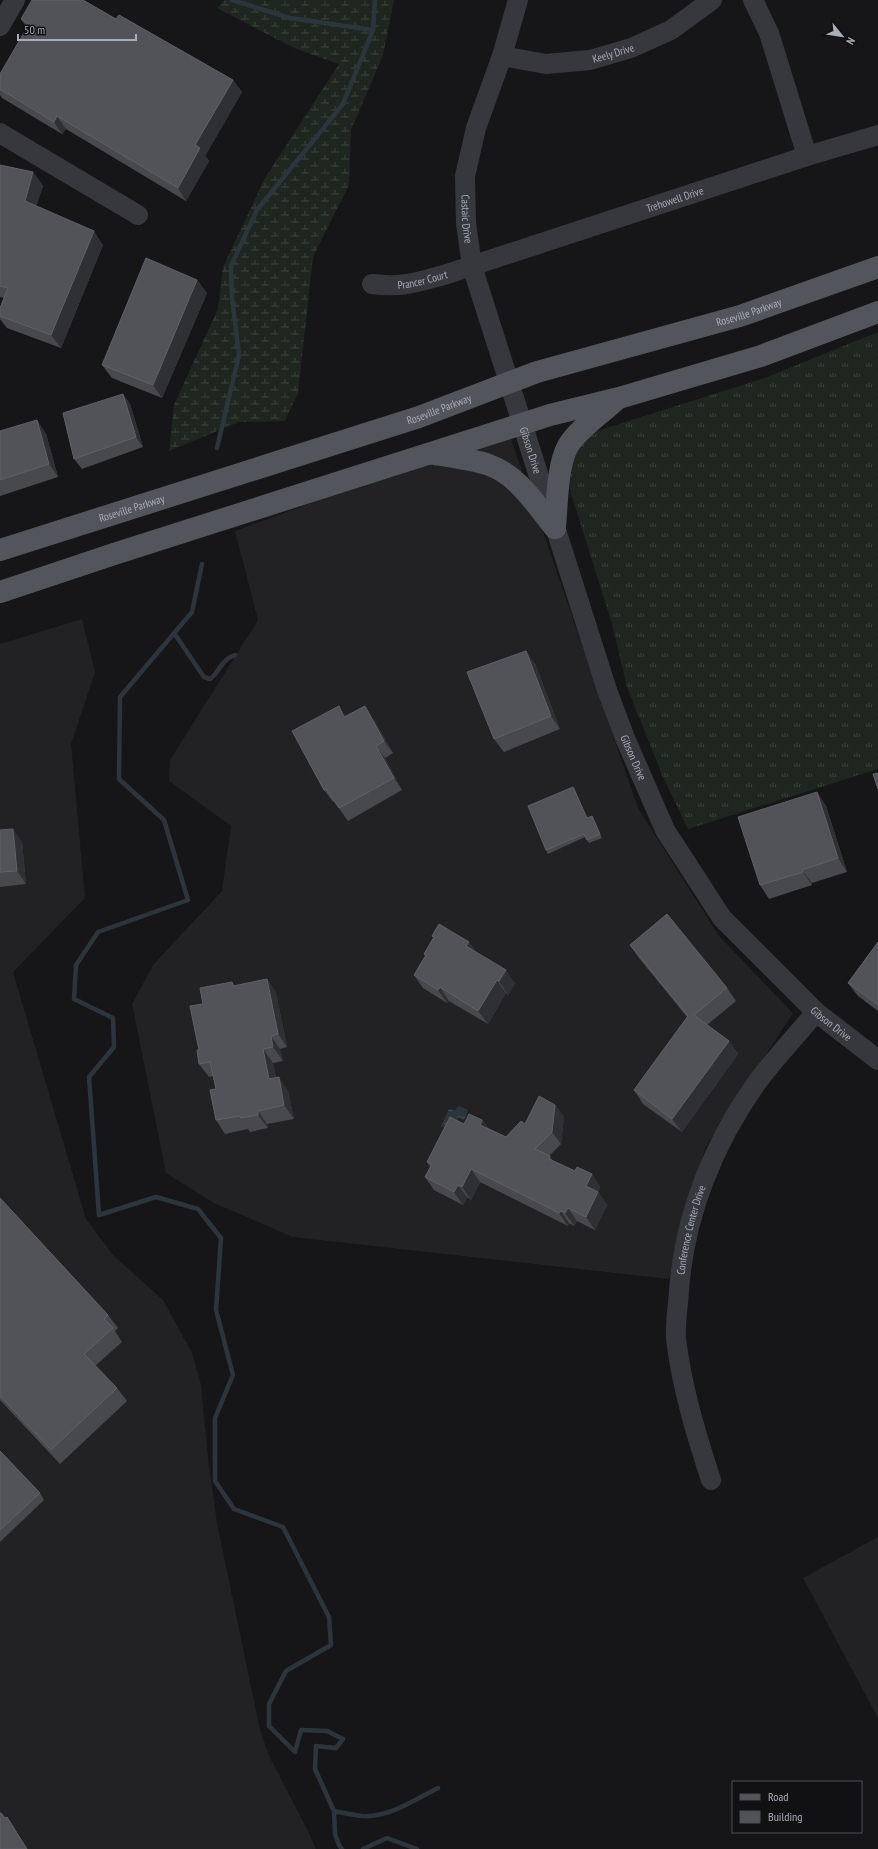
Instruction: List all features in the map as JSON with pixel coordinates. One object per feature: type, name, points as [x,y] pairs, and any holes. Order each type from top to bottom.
[{"type":"main road","name":"Roseville Parkway","points":[[0,550],[419,417],[508,382],[549,369],[740,316],[878,266]]},
{"type":"main road","points":[[0,592],[114,554],[434,454],[521,424],[620,398],[761,356],[878,312]]},
{"type":"main road","points":[[555,528],[561,463],[568,446],[575,436],[620,398]]},
{"type":"main road","points":[[434,454],[488,464],[500,470],[516,481],[555,528]]},
{"type":"street","points":[[0,26],[15,0]]},
{"type":"street","name":"Castaic Drive","points":[[508,382],[472,266],[466,222],[466,176],[476,128],[502,56],[518,0]]},
{"type":"street","name":"Keely Drive","points":[[502,56],[546,64],[590,60],[631,48],[671,30],[712,0]]},
{"type":"street","points":[[753,0],[769,33],[807,156]]},
{"type":"street","points":[[0,133],[138,215]]},
{"type":"street","name":"Trehowell Drive","points":[[472,266],[807,156],[878,135]]},
{"type":"street","name":"Prancer Court","points":[[372,284],[391,287],[409,285],[472,266]]},
{"type":"street","name":"Gibson Drive","points":[[508,382],[613,707],[665,830],[722,918],[816,1012],[878,1060]]},
{"type":"street","name":"Conference Center Drive","points":[[711,1480],[689,1411],[676,1338],[680,1280],[686,1245],[704,1180],[723,1135],[759,1080],[816,1012]]},
{"type":"shaded area","points":[[508,430],[638,808],[719,936],[793,1013],[705,1148],[669,1279],[293,1237],[214,1203],[166,1173],[132,1004],[153,965],[222,891],[231,826],[169,781],[170,760],[258,620],[235,531]]},
{"type":"shaded area","points":[[82,619],[95,672],[71,744],[85,898],[13,972],[86,1219],[113,1255],[163,1300],[192,1353],[201,1385],[208,1459],[217,1523],[260,1730],[270,1758],[316,1849],[0,1849],[0,644]]},
{"type":"shaded area","points":[[878,1537],[878,1718],[803,1578]]},
{"type":"green space","points":[[224,0],[394,0],[383,55],[351,130],[349,185],[313,257],[298,393],[285,421],[239,422],[169,451],[174,405],[218,309],[223,267],[265,178],[339,64],[294,48],[217,8]]},
{"type":"green space","points":[[878,332],[878,769],[688,829],[663,777],[627,687],[612,624],[567,480],[572,456],[574,451],[583,441],[597,431],[765,378]]},
{"type":"water","points":[[459,1106],[468,1110],[464,1120],[459,1118],[451,1131],[441,1126],[449,1109],[455,1110]]},
{"type":"building","points":[[32,0],[83,0],[116,19],[119,15],[233,80],[195,145],[200,148],[178,188],[57,116],[54,122],[0,89],[0,74],[29,24],[21,19]]},
{"type":"building","points":[[0,165],[33,172],[25,201],[94,231],[51,335],[0,316],[0,308],[8,288],[0,286]]},
{"type":"building","points":[[146,258],[197,280],[153,385],[102,365]]},
{"type":"building","points":[[123,394],[136,437],[74,459],[63,413]]},
{"type":"building","points":[[37,420],[49,464],[0,480],[0,431]]},
{"type":"building","points":[[526,651],[551,716],[494,739],[467,672]]},
{"type":"building","points":[[339,706],[344,717],[365,706],[384,741],[376,746],[394,778],[339,808],[326,789],[324,790],[292,731]]},
{"type":"building","points":[[878,773],[878,789],[873,774]]},
{"type":"building","points":[[573,787],[587,818],[592,816],[600,834],[587,840],[584,834],[546,850],[528,806]]},
{"type":"building","points":[[817,792],[838,858],[802,870],[803,872],[760,885],[738,817]]},
{"type":"building","points":[[13,829],[17,871],[0,872],[0,830]]},
{"type":"building","points":[[667,914],[727,988],[694,1015],[729,1041],[672,1119],[634,1090],[688,1016],[630,945]]},
{"type":"building","points":[[439,924],[469,942],[466,946],[506,970],[499,981],[497,980],[478,1011],[440,987],[438,990],[414,975],[426,955],[424,954],[434,937],[432,936]]},
{"type":"building","points":[[878,942],[878,1005],[848,983]]},
{"type":"building","points":[[267,979],[278,1034],[271,1036],[273,1047],[263,1049],[269,1079],[279,1077],[284,1105],[258,1111],[258,1115],[216,1120],[210,1090],[216,1089],[210,1062],[199,1064],[197,1050],[199,1050],[190,1006],[203,1004],[200,988],[232,982],[233,986]]},
{"type":"building","points":[[539,1096],[555,1105],[552,1132],[535,1149],[550,1156],[549,1159],[575,1171],[577,1167],[592,1174],[586,1186],[598,1192],[586,1217],[568,1208],[565,1213],[561,1211],[559,1213],[471,1169],[462,1187],[458,1185],[454,1192],[425,1177],[432,1164],[427,1162],[450,1117],[464,1124],[469,1114],[482,1120],[480,1125],[506,1137],[521,1121],[525,1124]]},
{"type":"building","points":[[0,1198],[108,1315],[104,1319],[113,1328],[84,1354],[117,1388],[51,1450],[0,1396]]},
{"type":"building","points":[[0,1451],[40,1493],[0,1530]]},
{"type":"building","points":[[0,1813],[5,1818],[7,1817],[27,1849],[0,1849]]},
{"type":"waterway","points":[[232,0],[290,18],[373,30]]},
{"type":"waterway","points":[[217,448],[239,355],[232,298],[231,266],[257,210],[343,104],[373,30],[375,0]]},
{"type":"waterway","points":[[202,564],[192,612],[120,697],[119,779],[164,820],[188,900],[98,932],[76,965],[74,999],[113,1018],[114,1047],[89,1077],[99,1215],[156,1197],[198,1209],[221,1238],[216,1310],[233,1375],[215,1418],[215,1481],[234,1509],[283,1527],[329,1617],[331,1645],[286,1671],[269,1704],[269,1726],[295,1752],[301,1730],[327,1731],[343,1739],[336,1748],[316,1746],[315,1769],[334,1811],[335,1834],[342,1849]]},
{"type":"waterway","points":[[174,633],[204,677],[210,679],[227,659],[235,655]]},
{"type":"waterway","points":[[334,1811],[362,1816],[382,1814],[402,1807],[438,1788]]},
{"type":"waterway","points":[[363,1849],[387,1838],[417,1849]]}]
